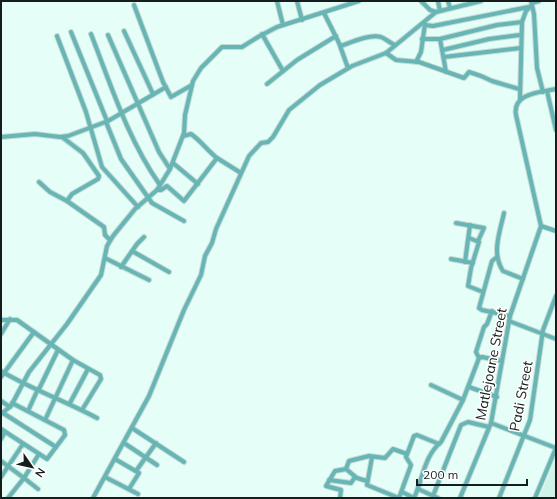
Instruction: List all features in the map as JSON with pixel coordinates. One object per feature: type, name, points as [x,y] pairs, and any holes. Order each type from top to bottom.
[{"type":"street","points":[[277,1],[283,25]]},
{"type":"street","points":[[297,1],[302,20]]},
{"type":"street","points":[[56,447],[2,414],[11,405],[34,366],[67,324],[101,275],[110,240],[138,206],[157,190],[170,169],[185,130],[185,115],[192,85],[198,73],[219,49],[225,46],[242,47],[262,34],[283,25],[324,13],[351,2],[359,1]]},
{"type":"street","points":[[421,1],[430,10],[438,11],[481,1]]},
{"type":"street","points":[[93,498],[149,396],[184,310],[201,275],[207,252],[241,173],[252,153],[261,143],[268,142],[273,137],[284,116],[294,105],[320,85],[348,68],[386,53],[425,24],[438,11],[438,1]]},
{"type":"street","points":[[448,1],[450,8]]},
{"type":"street","points":[[425,24],[437,25],[539,1]]},
{"type":"street","points":[[134,4],[171,97],[192,85]]},
{"type":"street","points":[[520,99],[520,36],[522,22],[531,4]]},
{"type":"street","points":[[531,4],[535,21],[537,68],[556,127]]},
{"type":"street","points":[[324,13],[341,46],[348,68]]},
{"type":"street","points":[[422,40],[440,39],[489,26],[522,22]]},
{"type":"street","points":[[416,62],[421,52],[425,24]]},
{"type":"street","points":[[124,31],[153,94]]},
{"type":"street","points":[[71,32],[121,159],[152,203],[184,222]]},
{"type":"street","points":[[91,34],[141,157],[160,185]]},
{"type":"street","points":[[262,34],[283,71]]},
{"type":"street","points":[[108,35],[136,104],[159,152],[170,169]]},
{"type":"street","points":[[57,36],[86,112],[89,128],[104,171],[138,206]]},
{"type":"street","points":[[267,84],[297,60],[336,36]]},
{"type":"street","points":[[443,50],[490,39],[520,36]]},
{"type":"street","points":[[341,46],[363,39],[376,37],[382,38],[395,45]]},
{"type":"street","points":[[440,39],[446,72]]},
{"type":"street","points":[[444,57],[521,48]]},
{"type":"street","points":[[386,53],[396,60],[416,62],[464,78],[469,72],[474,73],[492,82],[519,89]]},
{"type":"street","points":[[1,137],[35,134],[62,137],[107,121],[166,87]]},
{"type":"street","points":[[556,89],[520,99],[516,104],[516,115],[541,226],[556,231]]},
{"type":"street","points":[[183,136],[191,134],[217,158],[241,173]]},
{"type":"street","points":[[62,137],[83,153],[99,176],[98,179],[72,194],[67,200]]},
{"type":"street","points":[[157,190],[161,190],[167,186],[184,201],[217,158]]},
{"type":"street","points":[[173,163],[198,184]]},
{"type":"street","points":[[39,182],[57,196],[67,200],[104,227],[105,235],[110,240]]},
{"type":"street","points":[[504,213],[498,240],[497,257],[503,271],[523,279]]},
{"type":"street","points":[[456,223],[484,228],[478,241],[468,287],[483,292]]},
{"type":"street","points":[[466,262],[470,225]]},
{"type":"street","name":"Matlejoane Street","points":[[460,498],[490,425],[497,397],[510,316],[541,226]]},
{"type":"street","points":[[121,267],[132,251],[144,238]]},
{"type":"street","points":[[469,238],[478,241]]},
{"type":"street","points":[[132,251],[169,272]]},
{"type":"street","points":[[497,257],[492,261],[479,308],[510,316]]},
{"type":"street","points":[[106,258],[149,280]]},
{"type":"street","points":[[451,259],[473,264]]},
{"type":"street","name":"Padi Street","points":[[499,498],[525,435],[532,412],[543,334],[556,296]]},
{"type":"street","points":[[402,492],[414,498],[431,454],[440,444],[463,400],[479,358],[476,352],[484,327],[487,324],[492,311]]},
{"type":"street","points":[[1,320],[10,319],[20,322],[73,360],[100,375],[101,378],[82,410]]},
{"type":"street","points":[[1,334],[10,319]]},
{"type":"street","points":[[509,322],[556,339]]},
{"type":"street","points":[[1,377],[2,371],[34,332]]},
{"type":"street","points":[[28,411],[58,350]]},
{"type":"street","points":[[479,358],[482,357],[502,361]]},
{"type":"street","points":[[45,420],[73,360]]},
{"type":"street","points":[[70,403],[88,368]]},
{"type":"street","points":[[2,371],[23,383],[70,403],[97,418]]},
{"type":"street","points":[[431,385],[463,400]]},
{"type":"street","points":[[469,387],[497,397]]},
{"type":"street","points":[[1,401],[28,411],[65,431],[65,435],[48,459],[3,431],[1,439]]},
{"type":"street","points":[[433,496],[461,425],[468,422],[490,425],[525,435],[556,448],[535,498]]},
{"type":"street","points":[[132,428],[184,462]]},
{"type":"street","points":[[372,457],[367,481],[368,487],[399,498],[411,465],[406,458],[407,454],[416,435],[440,444]]},
{"type":"street","points":[[136,471],[156,443]]},
{"type":"street","points":[[1,477],[23,444]]},
{"type":"street","points":[[124,444],[157,465]]},
{"type":"street","points":[[346,469],[349,461],[372,457],[385,458],[394,449],[407,454]]},
{"type":"street","points":[[8,498],[24,478],[39,454]]},
{"type":"street","points":[[115,459],[139,474],[129,489]]},
{"type":"street","points":[[1,461],[38,489]]},
{"type":"street","points":[[346,469],[355,477],[367,481]]},
{"type":"street","points":[[341,490],[326,487],[335,471],[346,469]]},
{"type":"street","points":[[105,477],[138,494]]},
{"type":"street","points":[[329,480],[345,483],[351,482],[355,477]]},
{"type":"street","points":[[340,498],[341,490],[345,483]]},
{"type":"street","points":[[418,489],[438,498]]},
{"type":"shaded area","points":[[556,457],[556,498],[539,498]]}]
